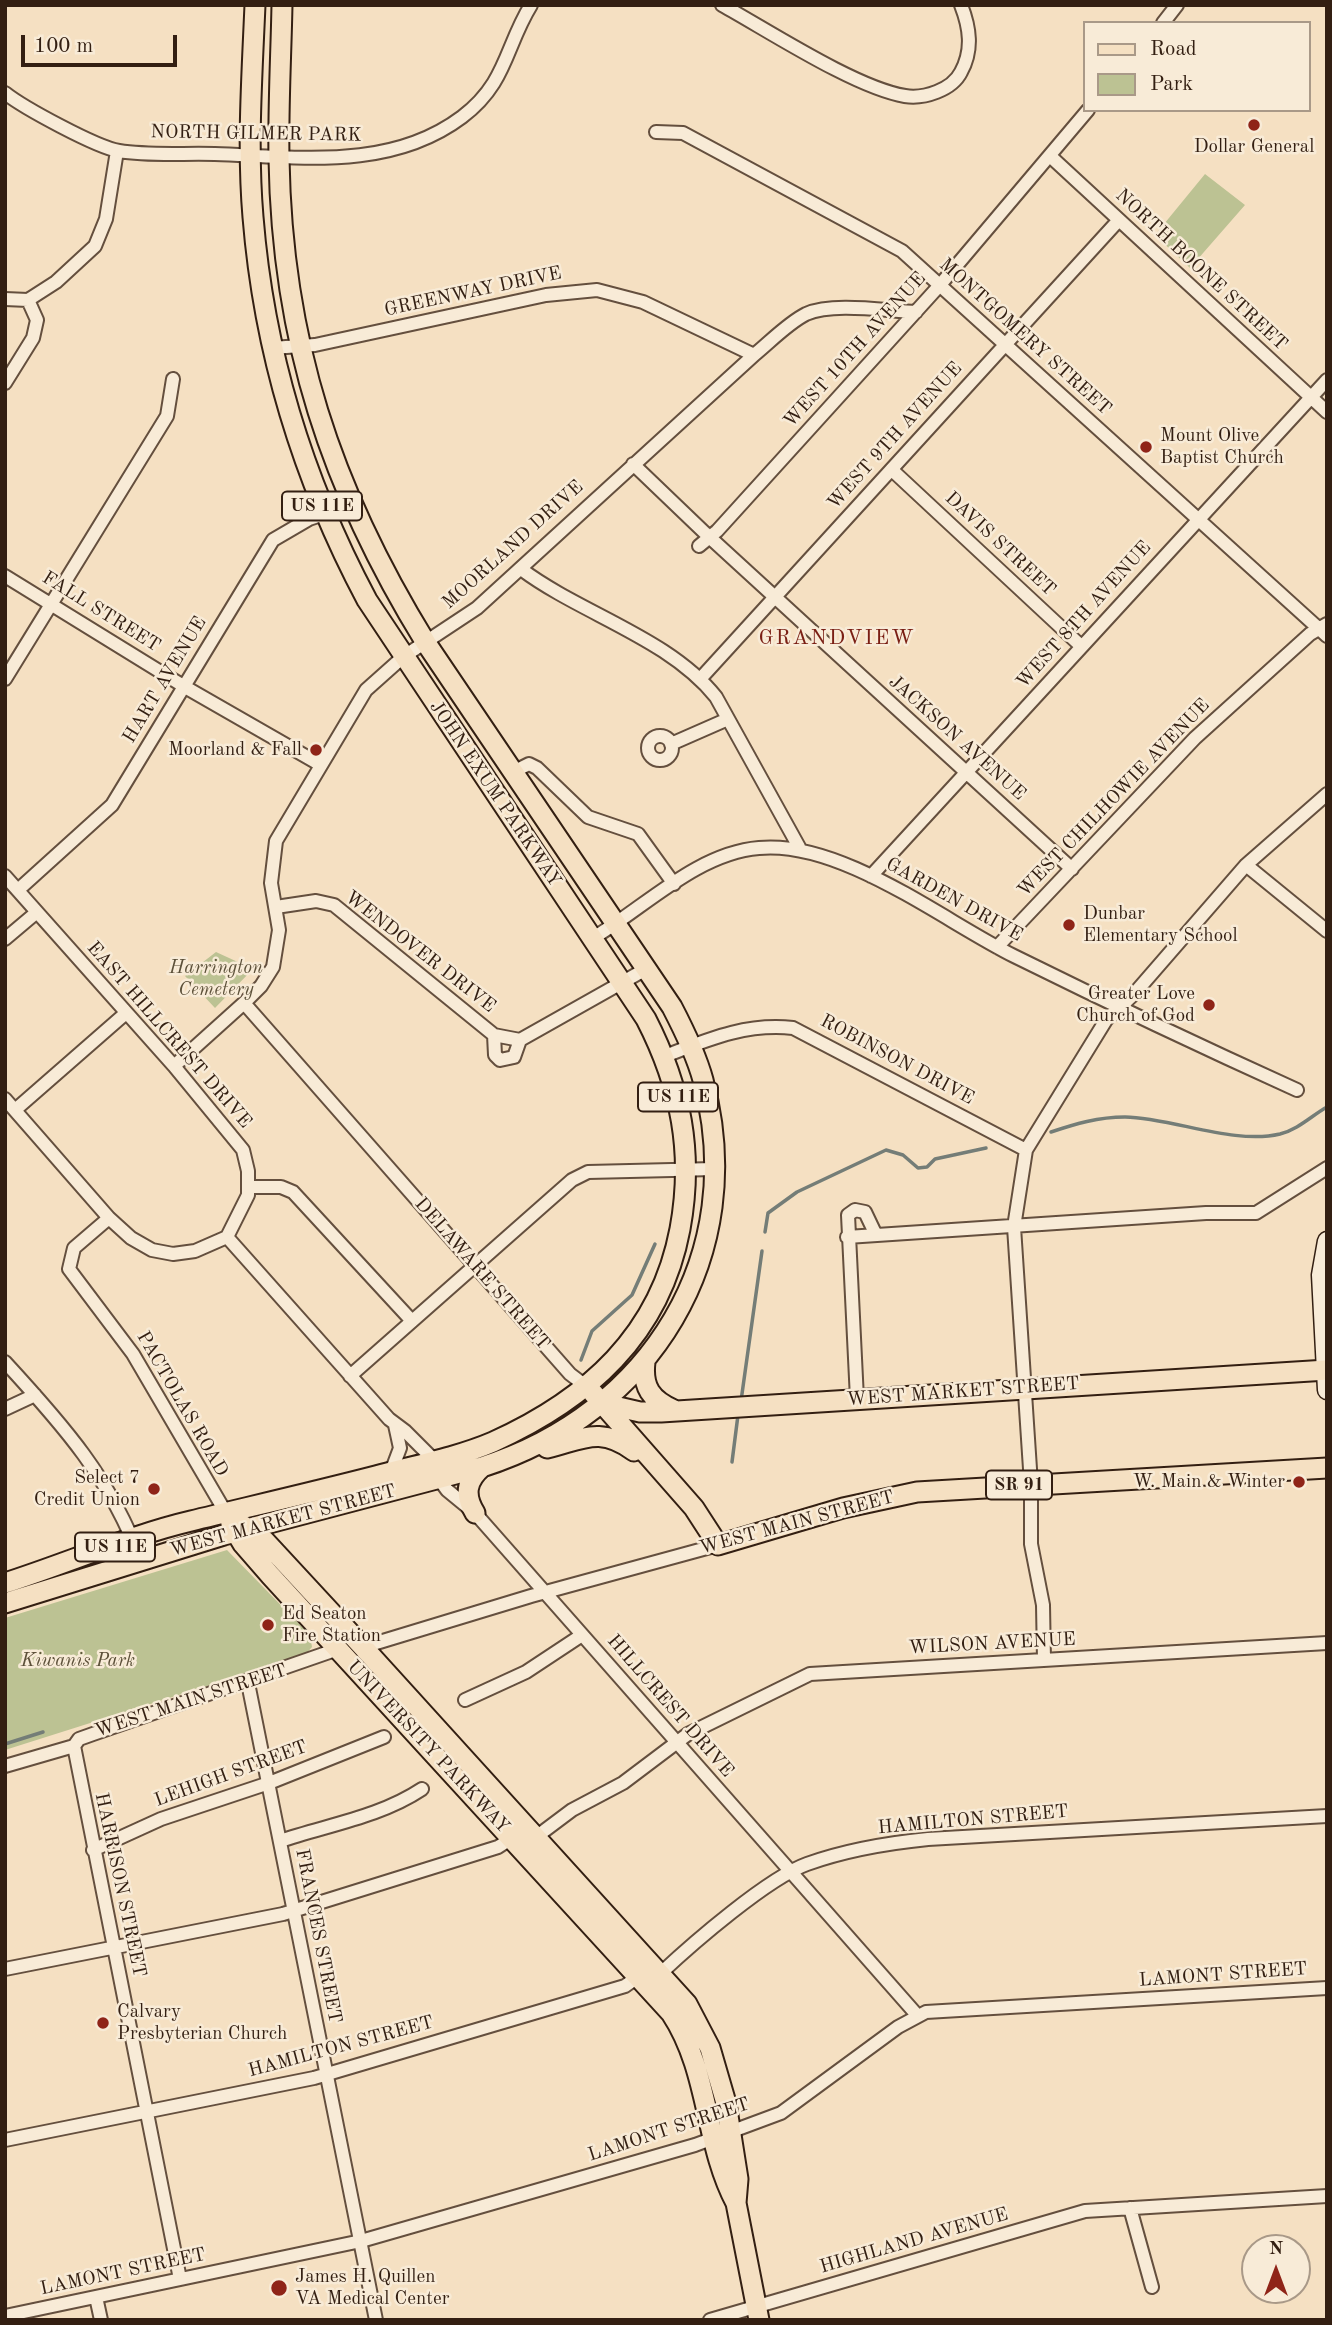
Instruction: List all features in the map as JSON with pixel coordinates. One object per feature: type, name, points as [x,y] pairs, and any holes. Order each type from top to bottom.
[{"type":"main road","name":"JOHN EXUM PARKWAY","points":[[255,5],[251,156],[258,272],[272,348],[300,449],[325,513],[367,600],[402,657],[646,1019],[665,1056],[680,1107],[687,1168],[674,1259],[661,1292],[622,1352],[587,1387],[531,1422],[436,1469]]},
{"type":"main road","name":"JOHN EXUM PARKWAY","points":[[282,5],[279,158],[286,262],[299,346],[324,434],[351,505],[391,585],[426,643],[671,1007],[691,1046],[709,1105],[714,1169],[707,1240],[692,1284],[672,1324],[645,1362],[601,1403],[557,1435],[522,1453],[482,1467]]},
{"type":"main road","points":[[1326,1377],[1321,1275],[1327,1241]]},
{"type":"main road","points":[[645,1362],[644,1383],[649,1392],[659,1403],[674,1410]]},
{"type":"main road","name":"WEST MARKET STREET","points":[[601,1403],[640,1412],[1024,1389],[1326,1377]]},
{"type":"main road","name":"DELAWARE STREET","points":[[587,1387],[694,1508],[718,1545]]},
{"type":"main road","points":[[629,1436],[627,1421],[640,1412]]},
{"type":"main road","points":[[522,1453],[603,1435],[614,1438],[654,1465]]},
{"type":"main road","points":[[475,1513],[467,1501],[467,1490],[472,1476],[482,1467]]},
{"type":"main road","name":"WEST MARKET STREET","points":[[5,1583],[187,1522],[391,1472],[482,1467]]},
{"type":"main road","name":"WEST MAIN STREET","points":[[718,1545],[890,1496],[1031,1484],[1327,1468]]},
{"type":"main road","name":"WEST MARKET STREET","points":[[5,1603],[436,1469]]},
{"type":"main road","name":"UNIVERSITY PARKWAY","points":[[226,1513],[242,1530],[264,1540],[687,2004],[710,2048],[722,2135]]},
{"type":"main road","name":"UNIVERSITY PARKWAY","points":[[242,1530],[243,1544],[671,2013],[690,2046],[704,2092],[738,2179],[736,2203],[757,2313]]},
{"type":"street","name":"NORTH GILMER PARK","points":[[5,93],[40,115],[117,151],[279,158],[363,157],[399,149],[451,124],[488,92],[506,65],[531,5]]},
{"type":"street","points":[[722,5],[845,72],[886,91],[907,96],[926,95],[944,89],[960,76],[970,39],[961,5]]},
{"type":"street","points":[[1165,21],[1177,5]]},
{"type":"street","name":"WEST 10TH AVENUE","points":[[699,546],[916,312],[1086,112]]},
{"type":"street","name":"MONTGOMERY STREET","points":[[656,132],[683,133],[890,243],[940,285],[1197,521],[1324,630]]},
{"type":"street","points":[[5,299],[28,300],[57,282],[95,246],[106,219],[117,151]]},
{"type":"street","name":"NORTH BOONE STREET","points":[[1050,156],[1327,412]]},
{"type":"street","name":"WEST 9TH AVENUE","points":[[701,678],[1118,221]]},
{"type":"street","name":"GREENWAY DRIVE","points":[[272,348],[299,346],[546,295],[597,290],[643,302],[754,355]]},
{"type":"street","points":[[5,383],[33,338],[37,320],[28,300]]},
{"type":"street","name":"MOORLAND DRIVE","points":[[174,1066],[261,986],[273,967],[279,930],[271,883],[276,841],[366,690],[402,657],[477,608],[754,355],[803,316],[816,310],[916,312]]},
{"type":"street","points":[[5,679],[167,416],[173,379]]},
{"type":"street","name":"WEST 8TH AVENUE","points":[[871,876],[1327,380]]},
{"type":"street","name":"JACKSON AVENUE","points":[[633,464],[1072,869]]},
{"type":"street","name":"DAVIS STREET","points":[[892,470],[1081,646]]},
{"type":"street","name":"HART AVENUE","points":[[18,890],[112,805],[273,540],[287,530],[351,505]]},
{"type":"street","points":[[521,569],[670,656],[701,678],[728,719],[799,848]]},
{"type":"street","name":"FALL STREET","points":[[5,576],[185,687],[321,765]]},
{"type":"street","name":"WEST CHILHOWIE AVENUE","points":[[997,947],[1195,738],[1324,630]]},
{"type":"street","points":[[671,744],[728,719]]},
{"type":"street","points":[[513,772],[529,764],[537,768],[588,817],[638,834],[674,884]]},
{"type":"street","points":[[1044,1660],[1043,1605],[1031,1544],[1031,1484],[1014,1227],[1026,1150],[1106,1020],[1246,865],[1327,794]]},
{"type":"street","name":"GARDEN DRIVE","points":[[593,938],[674,884],[728,855],[758,848],[799,848],[871,876],[997,947],[1119,1008],[1297,1090]]},
{"type":"street","points":[[1246,865],[1327,931]]},
{"type":"street","name":"EAST HILLCREST DRIVE","points":[[5,876],[174,1066],[243,1150],[248,1171],[248,1187],[239,1217],[227,1237]]},
{"type":"street","name":"WENDOVER DRIVE","points":[[276,907],[316,901],[334,905],[494,1035],[520,1040]]},
{"type":"street","points":[[5,939],[37,912]]},
{"type":"street","points":[[494,1035],[495,1055],[500,1060],[514,1057],[520,1040],[623,984],[646,968]]},
{"type":"street","name":"DELAWARE STREET","points":[[244,1003],[570,1374],[587,1387]]},
{"type":"street","points":[[15,1110],[126,1013]]},
{"type":"street","name":"ROBINSON DRIVE","points":[[665,1056],[742,1029],[766,1025],[793,1028],[1026,1150]]},
{"type":"street","points":[[5,1099],[109,1218],[131,1238],[152,1250],[173,1254],[195,1251],[227,1237]]},
{"type":"street","points":[[847,1237],[875,1233],[1014,1227],[1206,1213],[1256,1213],[1327,1168]]},
{"type":"street","points":[[350,1376],[572,1180],[588,1172],[714,1169]]},
{"type":"street","points":[[248,1187],[281,1187],[293,1192],[412,1321]]},
{"type":"street","points":[[857,1399],[848,1215],[855,1210],[865,1212],[875,1233]]},
{"type":"street","name":"PACTOLAS ROAD","points":[[109,1218],[74,1248],[69,1257],[70,1273],[133,1354],[226,1513]]},
{"type":"street","name":"HILLCREST DRIVE","points":[[227,1237],[350,1376],[395,1425],[405,1431],[436,1469],[447,1490],[475,1513],[917,2015]]},
{"type":"street","points":[[5,1362],[94,1465],[134,1540],[141,1561]]},
{"type":"street","points":[[5,1409],[35,1395]]},
{"type":"street","points":[[391,1472],[400,1448],[395,1425]]},
{"type":"street","name":"WEST MAIN STREET","points":[[363,1647],[718,1545]]},
{"type":"street","points":[[465,1700],[526,1672],[582,1635]]},
{"type":"street","name":"WILSON AVENUE","points":[[536,1837],[572,1810],[623,1783],[688,1734],[810,1674],[1327,1643]]},
{"type":"street","name":"WEST MAIN STREET","points":[[5,1766],[74,1746],[79,1739],[248,1683],[338,1649]]},
{"type":"street","name":"FRANCES STREET","points":[[248,1683],[376,2320]]},
{"type":"street","name":"LEHIGH STREET","points":[[93,1850],[161,1819],[268,1783],[384,1737]]},
{"type":"street","name":"HARRISON STREET","points":[[74,1746],[180,2279]]},
{"type":"street","points":[[279,1840],[356,1818],[407,1799],[422,1789]]},
{"type":"street","name":"HAMILTON STREET","points":[[661,1973],[792,1871],[807,1864],[892,1842],[1327,1816]]},
{"type":"street","points":[[5,1969],[293,1911],[498,1847],[512,1838]]},
{"type":"street","name":"HAMILTON STREET","points":[[5,2140],[326,2075],[625,1986],[639,1976]]},
{"type":"street","name":"LAMONT STREET","points":[[5,2316],[361,2241],[722,2135],[781,2113],[917,2015],[1327,1988]]},
{"type":"street","name":"HIGHLAND AVENUE","points":[[710,2320],[757,2313],[1084,2211],[1327,2196]]},
{"type":"street","points":[[1130,2208],[1153,2287]]},
{"type":"street","points":[[96,2297],[101,2320]]},
{"type":"green space","points":[[1205,174],[1245,205],[1190,268],[1155,235]]},
{"type":"green space","name":"Harrington Cemetery","points":[[216,952],[253,969],[215,1008],[185,976]]},
{"type":"green space","name":"Kiwanis Park","points":[[227,1550],[310,1635],[312,1647],[305,1655],[5,1750],[5,1618]]},
{"type":"waterway","points":[[1051,1132],[1096,1120],[1125,1117],[1144,1118],[1223,1134],[1262,1136],[1293,1129],[1327,1107]]},
{"type":"waterway","points":[[765,1232],[768,1213],[797,1192],[886,1150],[903,1155],[918,1168],[927,1167],[935,1159],[986,1148]]},
{"type":"waterway","points":[[581,1360],[592,1331],[632,1295],[655,1244]]},
{"type":"waterway","points":[[741,1401],[762,1251]]},
{"type":"waterway","points":[[732,1462],[738,1415]]},
{"type":"waterway","points":[[5,1744],[43,1732]]},
{"type":"place","name":"Dollar General","points":[[1254,125]]},
{"type":"place","name":"Mount Olive Baptist Church","points":[[1146,447]]},
{"type":"place","name":"Moorland & Fall","points":[[316,750]]},
{"type":"place","name":"Dunbar Elementary School","points":[[1069,925]]},
{"type":"place","name":"Greater Love Church of God","points":[[1209,1005]]},
{"type":"place","name":"W. Main & Winter","points":[[1299,1482]]},
{"type":"place","name":"Select 7 Credit Union","points":[[154,1489]]},
{"type":"place","name":"Ed Seaton Fire Station","points":[[268,1625]]},
{"type":"place","name":"Calvary Presbyterian Church","points":[[103,2023]]},
{"type":"place","name":"James H. Quillen VA Medical Center","points":[[279,2288]]},
{"type":"district","name":"GRANDVIEW","points":[[837,638]]}]
